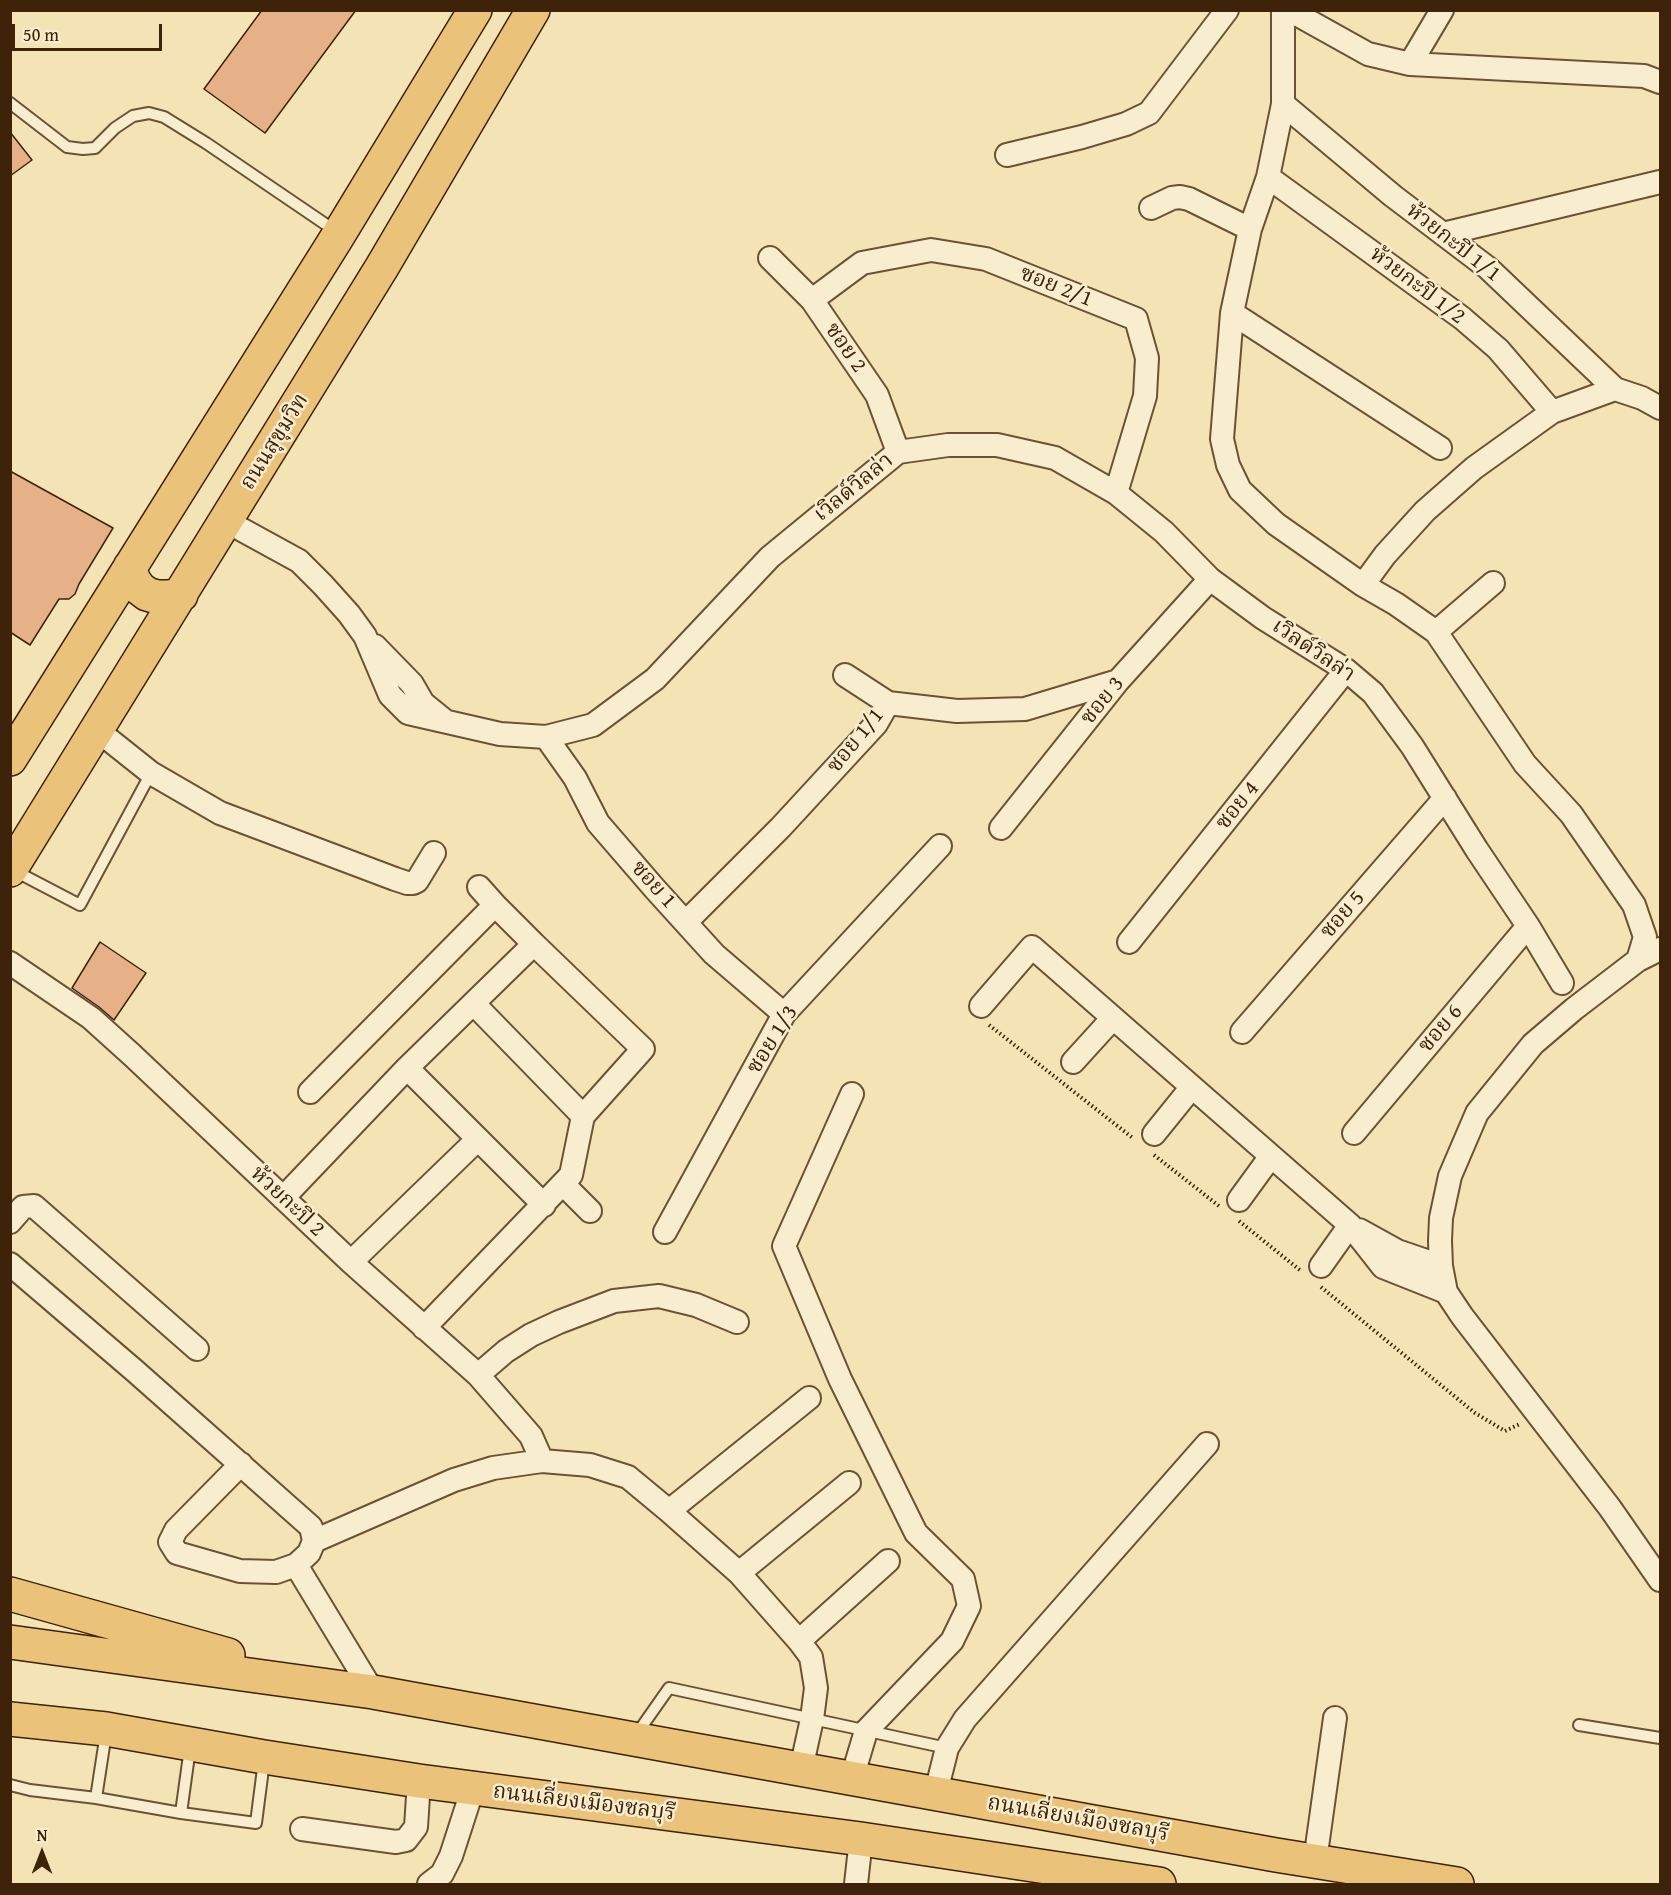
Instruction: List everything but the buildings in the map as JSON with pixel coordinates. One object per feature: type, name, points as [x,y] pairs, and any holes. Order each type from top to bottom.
[{"type":"main road","points":[[10,759],[339,233],[475,10]]},
{"type":"main road","name":"ถนนสุขุมวิท","points":[[11,870],[382,267],[533,10]]},
{"type":"main road","points":[[130,567],[133,579],[147,594],[157,597],[181,595]]},
{"type":"main road","points":[[10,1593],[359,1690]]},
{"type":"main road","points":[[10,1642],[359,1690]]},
{"type":"main road","name":"ถนนเลี่ยงเมืองชลบุรี","points":[[359,1690],[1315,1861],[1457,1884]]},
{"type":"main road","name":"ถนนเลี่ยงเมืองชลบุรี","points":[[10,1719],[106,1729],[190,1745],[419,1781],[861,1839],[1092,1879],[1159,1884]]},
{"type":"street","points":[[1007,154],[1082,137],[1125,124],[1149,113],[1227,10]]},
{"type":"street","points":[[1283,10],[1283,104],[1268,177],[1250,229],[1232,313],[1222,439],[1228,465],[1240,490],[1276,524],[1363,585],[1396,603],[1436,632],[1525,764],[1571,814],[1634,905],[1645,937],[1638,960]]},
{"type":"street","points":[[1289,10],[1368,54],[1410,64],[1644,76],[1660,82]]},
{"type":"street","points":[[1410,64],[1442,10]]},
{"type":"street","name":"ห้วยกะปิ 1/1","points":[[1283,104],[1393,196],[1488,268],[1615,389]]},
{"type":"street","name":"ห้วยกะปิ 1/2","points":[[1268,177],[1462,318],[1498,349],[1552,412]]},
{"type":"street","points":[[1443,234],[1660,182]]},
{"type":"street","points":[[1151,208],[1172,198],[1180,197],[1189,199],[1250,229]]},
{"type":"street","name":"ซอย 2/1","points":[[812,300],[862,263],[931,250],[986,258],[1136,319],[1147,357],[1145,396],[1116,493]]},
{"type":"street","name":"ซอย 2","points":[[770,258],[812,300],[878,395],[898,452]]},
{"type":"street","points":[[1232,313],[1440,448]]},
{"type":"street","points":[[1363,585],[1385,555],[1425,511],[1474,468],[1552,412],[1615,389],[1642,398],[1660,408]]},
{"type":"street","name":"เวิลด์วิลล่า","points":[[226,521],[299,561],[349,614],[365,636],[412,684],[423,703],[448,723],[500,734],[546,737],[593,725],[655,679],[770,556],[898,452],[948,445],[997,445],[1055,458],[1116,493],[1164,532],[1210,579],[1263,618],[1346,670],[1373,693],[1412,746],[1562,983]]},
{"type":"street","name":"ซอย 3","points":[[1001,828],[1118,681],[1210,579]]},
{"type":"street","points":[[1436,632],[1494,583]]},
{"type":"street","name":"ซอย 4","points":[[1129,942],[1346,670]]},
{"type":"street","points":[[845,675],[888,703]]},
{"type":"street","name":"ซอย 1/1","points":[[686,922],[781,827],[876,724],[888,703],[957,711],[1025,709],[1118,681]]},
{"type":"street","points":[[97,730],[151,773],[220,813],[407,883],[417,881],[434,853]]},
{"type":"street","name":"ซอย 1","points":[[546,737],[575,778],[598,823],[714,954],[784,1014]]},
{"type":"street","name":"ซอย 5","points":[[1242,1032],[1444,798]]},
{"type":"street","name":"ซอย 1/3","points":[[665,1232],[784,1014],[940,846]]},
{"type":"street","points":[[424,1328],[571,1175],[583,1116],[643,1048],[534,944],[479,887]]},
{"type":"street","points":[[310,1092],[495,905]]},
{"type":"street","name":"ซอย 6","points":[[1354,1133],[1528,926]]},
{"type":"street","points":[[283,1198],[407,1068],[534,944]]},
{"type":"street","points":[[981,1006],[1032,947],[1350,1225],[1383,1267],[1446,1292]]},
{"type":"street","points":[[1660,949],[1638,960],[1533,1044],[1477,1113],[1450,1176],[1441,1218],[1441,1266],[1446,1292],[1610,1508],[1660,1580]]},
{"type":"street","name":"ห้วยกะปิ 2","points":[[10,963],[91,1018],[351,1262],[478,1375],[531,1436],[542,1461]]},
{"type":"street","points":[[474,1004],[583,1116]]},
{"type":"street","points":[[1073,1062],[1113,1018]]},
{"type":"street","points":[[407,1068],[544,1205]]},
{"type":"street","points":[[1148,1143],[1192,1087]]},
{"type":"street","points":[[852,1094],[784,1246],[840,1379],[916,1533],[963,1579],[969,1606],[952,1641],[866,1731],[852,1778]]},
{"type":"street","points":[[351,1262],[478,1139]]},
{"type":"street","points":[[1235,1211],[1271,1156]]},
{"type":"street","points":[[563,1184],[590,1211]]},
{"type":"street","points":[[10,1222],[23,1207],[34,1206],[197,1349]]},
{"type":"street","points":[[1350,1225],[1397,1251],[1441,1266]]},
{"type":"street","points":[[1314,1275],[1350,1225]]},
{"type":"street","points":[[10,1264],[241,1464],[311,1527],[314,1541],[309,1553],[296,1565],[276,1572],[240,1571],[177,1553],[170,1542],[176,1530],[241,1464]]},
{"type":"street","points":[[478,1375],[506,1351],[531,1335],[614,1301],[659,1296],[696,1305],[737,1322]]},
{"type":"street","points":[[669,1511],[809,1398]]},
{"type":"street","points":[[936,1792],[946,1748],[965,1719],[1207,1443]]},
{"type":"street","points":[[314,1541],[454,1480],[493,1468],[542,1461],[590,1465],[628,1477],[739,1573],[811,1657],[816,1688],[801,1769]]},
{"type":"street","points":[[739,1573],[849,1483]]},
{"type":"street","points":[[799,1641],[888,1561]]},
{"type":"street","points":[[296,1565],[359,1690]]},
{"type":"street","points":[[1315,1861],[1335,1718]]},
{"type":"street","points":[[302,1828],[396,1842],[406,1840],[416,1827],[419,1781]]},
{"type":"street","points":[[429,1884],[442,1874],[451,1856],[473,1788]]},
{"type":"street","points":[[856,1884],[861,1839]]},
{"type":"lane","points":[[10,103],[67,147],[83,149],[95,148],[115,128],[133,116],[149,113],[164,117],[339,233]]},
{"type":"lane","points":[[11,870],[80,905],[151,773]]},
{"type":"lane","points":[[632,1740],[669,1688],[946,1748]]},
{"type":"lane","points":[[1579,1725],[1660,1738]]},
{"type":"lane","points":[[96,1798],[106,1729]]},
{"type":"lane","points":[[181,1813],[190,1745]]},
{"type":"lane","points":[[10,1785],[30,1790],[256,1823],[264,1757]]},
{"type":"path","points":[[981,1006],[979,1018],[1148,1143],[1235,1211],[1314,1275],[1475,1413],[1505,1431],[1538,1415]]}]
